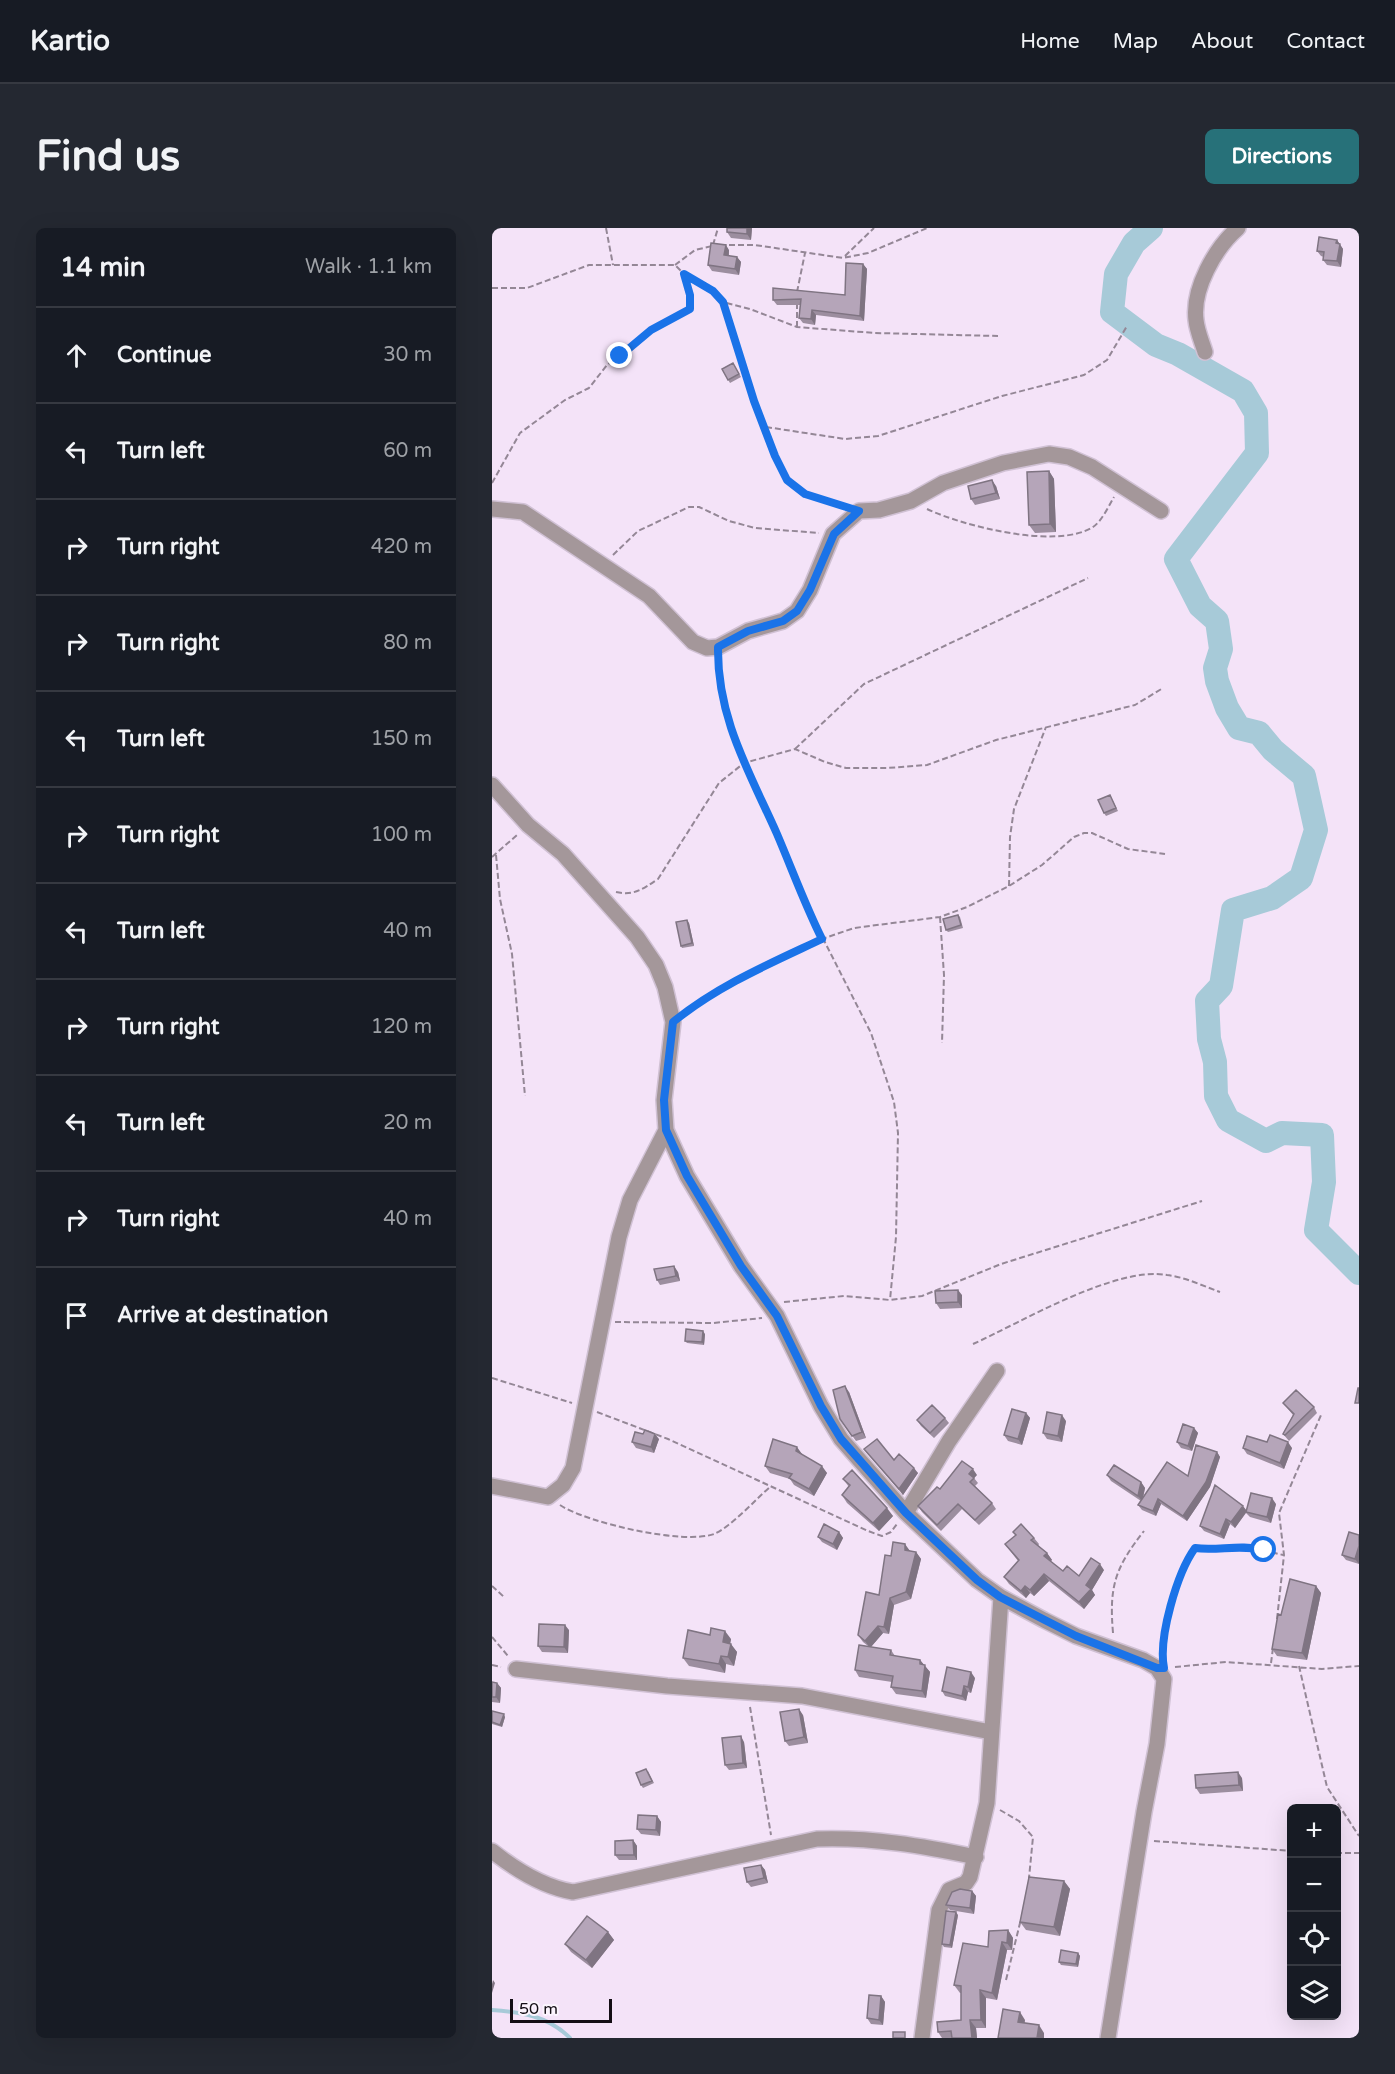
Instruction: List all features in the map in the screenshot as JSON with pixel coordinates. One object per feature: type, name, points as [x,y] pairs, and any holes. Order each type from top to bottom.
[{"type":"street","points":[[1205,352],[1196,321],[1196,301],[1213,261],[1238,228]]},
{"type":"street","points":[[492,509],[523,512],[649,596],[693,642],[707,648],[718,647],[748,631],[783,621],[797,611],[810,590],[834,534],[859,511],[879,510],[911,501],[944,483],[971,473],[1028,456],[1049,454],[1077,460],[1161,511]]},
{"type":"street","points":[[492,785],[528,825],[563,854],[637,937],[656,965],[665,987],[673,1022],[664,1100],[666,1130],[687,1176],[763,1299],[777,1316],[821,1406],[841,1439],[906,1513],[977,1580],[1000,1597],[1076,1636],[1161,1668],[1164,1695],[1108,2038]]},
{"type":"street","points":[[492,1485],[548,1497],[563,1485],[573,1468],[616,1248],[630,1200],[666,1130]]},
{"type":"street","points":[[906,1513],[949,1441],[997,1371]]},
{"type":"street","points":[[922,2038],[939,1910],[950,1890],[966,1883],[976,1857],[987,1803],[1000,1597]]},
{"type":"street","points":[[516,1669],[667,1686],[746,1690],[880,1709],[991,1732]]},
{"type":"street","points":[[492,1851],[525,1874],[555,1889],[573,1892],[773,1851],[817,1839],[889,1840],[976,1857]]},
{"type":"path","points":[[606,228],[613,265]]},
{"type":"path","points":[[713,246],[718,228]]},
{"type":"path","points":[[843,258],[874,228]]},
{"type":"path","points":[[492,288],[511,290],[527,288],[589,265],[675,265],[695,250],[731,244],[843,258],[868,253],[927,228]]},
{"type":"path","points":[[797,327],[798,283],[806,252]]},
{"type":"path","points":[[675,265],[684,274],[706,286],[723,302],[750,309],[797,327],[875,333],[998,336]]},
{"type":"path","points":[[492,483],[520,433],[565,400],[589,388],[607,365],[651,330],[687,312],[691,302],[684,274]]},
{"type":"path","points":[[723,302],[731,333],[775,456],[787,480],[813,498],[859,511]]},
{"type":"path","points":[[766,427],[845,439],[878,436],[1002,396],[1084,375],[1107,360],[1127,326]]},
{"type":"path","points":[[911,501],[949,519],[1034,535],[1059,536],[1092,528],[1100,521],[1121,486]]},
{"type":"path","points":[[602,565],[638,531],[689,507],[699,507],[729,521],[755,528],[834,534]]},
{"type":"path","points":[[593,887],[629,895],[645,889],[658,879],[718,783],[744,763],[795,749],[864,684],[1088,578]]},
{"type":"path","points":[[718,647],[718,675],[723,708],[744,763],[822,939],[871,1033],[894,1102],[897,1133],[896,1237],[890,1300]]},
{"type":"path","points":[[795,749],[846,768],[927,765],[996,740],[1136,705],[1163,688]]},
{"type":"path","points":[[1009,886],[1010,837],[1014,808],[1046,727]]},
{"type":"path","points":[[492,857],[528,825]]},
{"type":"path","points":[[673,1022],[703,998],[737,978],[822,939],[854,928],[940,917],[1009,886],[1042,865],[1074,837],[1088,832],[1113,844],[1165,854]]},
{"type":"path","points":[[496,855],[500,899],[512,954],[525,1096]]},
{"type":"path","points":[[940,917],[944,975],[942,1043]]},
{"type":"path","points":[[763,1299],[799,1302],[855,1296],[890,1300],[922,1296],[1000,1264],[1100,1232],[1151,1219],[1202,1200]]},
{"type":"path","points":[[973,1344],[1085,1291],[1115,1280],[1143,1274],[1167,1275],[1220,1292]]},
{"type":"path","points":[[603,1321],[713,1323],[777,1316]]},
{"type":"path","points":[[492,1378],[585,1407],[668,1439],[882,1536],[891,1532],[906,1513]]},
{"type":"path","points":[[1277,1621],[1284,1555],[1279,1513],[1321,1415]]},
{"type":"path","points":[[548,1497],[570,1512],[593,1521],[616,1527],[696,1536],[715,1533],[771,1486]]},
{"type":"path","points":[[1115,1651],[1111,1607],[1115,1579],[1122,1559],[1144,1531]]},
{"type":"path","points":[[1284,1555],[1247,1546],[1215,1550],[1195,1548],[1187,1559],[1164,1631],[1161,1668],[1227,1662],[1271,1663],[1322,1669],[1359,1666]]},
{"type":"path","points":[[492,1586],[504,1597]]},
{"type":"path","points":[[492,1636],[516,1669]]},
{"type":"path","points":[[1271,1663],[1274,1642]]},
{"type":"path","points":[[1299,1666],[1327,1788],[1359,1836]]},
{"type":"path","points":[[746,1690],[773,1851]]},
{"type":"path","points":[[987,1803],[1019,1821],[1033,1837],[1028,1886]]},
{"type":"path","points":[[1139,1840],[1287,1851]]},
{"type":"path","points":[[1341,1853],[1359,1853]]},
{"type":"path","points":[[1006,1980],[1021,1917]]},
{"type":"building","points":[[727,228],[747,228],[747,234],[727,232]]},
{"type":"building","points":[[1319,237],[1337,240],[1336,243],[1340,244],[1337,261],[1323,260],[1324,252],[1317,251]]},
{"type":"building","points":[[711,243],[726,245],[724,255],[737,257],[735,269],[708,265]]},
{"type":"building","points":[[846,263],[863,264],[860,316],[812,310],[811,319],[799,318],[801,299],[773,300],[773,288],[845,295]]},
{"type":"building","points":[[733,363],[739,374],[728,380],[722,369]]},
{"type":"building","points":[[1049,471],[1050,524],[1029,525],[1027,472]]},
{"type":"building","points":[[992,480],[996,493],[971,499],[968,486]]},
{"type":"building","points":[[1110,795],[1116,808],[1104,813],[1098,800]]},
{"type":"building","points":[[958,915],[961,925],[946,930],[943,919]]},
{"type":"building","points":[[687,920],[692,943],[681,946],[676,922]]},
{"type":"building","points":[[674,1266],[676,1276],[657,1280],[654,1269]]},
{"type":"building","points":[[958,1290],[958,1302],[936,1303],[935,1291]]},
{"type":"building","points":[[686,1329],[703,1331],[702,1342],[685,1341]]},
{"type":"building","points":[[845,1386],[862,1432],[852,1436],[840,1419],[833,1390]]},
{"type":"building","points":[[1358,1388],[1359,1403],[1355,1403]]},
{"type":"building","points":[[1296,1390],[1314,1407],[1285,1435],[1283,1434],[1294,1414],[1283,1403]]},
{"type":"building","points":[[932,1405],[945,1418],[930,1433],[917,1420]]},
{"type":"building","points":[[1012,1409],[1026,1413],[1018,1439],[1004,1435]]},
{"type":"building","points":[[1047,1412],[1062,1415],[1058,1436],[1043,1433]]},
{"type":"building","points":[[1183,1424],[1194,1428],[1188,1446],[1177,1442]]},
{"type":"building","points":[[645,1430],[655,1434],[651,1447],[632,1442],[635,1432],[643,1434]]},
{"type":"building","points":[[1270,1435],[1288,1442],[1280,1463],[1243,1448],[1247,1436],[1267,1442]]},
{"type":"building","points":[[773,1439],[797,1447],[796,1451],[822,1466],[809,1489],[789,1478],[792,1474],[765,1466]]},
{"type":"building","points":[[877,1439],[894,1460],[899,1454],[914,1468],[899,1489],[864,1449]]},
{"type":"building","points":[[1196,1445],[1217,1452],[1206,1482],[1183,1516],[1158,1499],[1153,1511],[1138,1505],[1167,1462],[1188,1476]]},
{"type":"building","points":[[962,1461],[973,1469],[969,1474],[974,1478],[970,1482],[992,1503],[975,1520],[958,1504],[937,1525],[918,1506],[937,1487],[940,1489]]},
{"type":"building","points":[[1114,1465],[1141,1482],[1138,1496],[1107,1475]]},
{"type":"building","points":[[852,1470],[887,1508],[873,1523],[842,1495],[850,1485],[843,1479]]},
{"type":"building","points":[[1215,1485],[1243,1506],[1231,1522],[1226,1519],[1220,1534],[1200,1526]]},
{"type":"building","points":[[1251,1493],[1272,1498],[1267,1517],[1246,1512]]},
{"type":"building","points":[[824,1524],[839,1532],[833,1544],[818,1537]]},
{"type":"building","points":[[1021,1524],[1034,1538],[1031,1540],[1047,1553],[1044,1556],[1063,1571],[1067,1566],[1079,1576],[1091,1558],[1100,1564],[1086,1585],[1091,1589],[1079,1602],[1044,1574],[1030,1590],[1025,1586],[1021,1591],[1004,1577],[1019,1560],[1005,1544],[1016,1535],[1013,1532]]},
{"type":"building","points":[[1349,1532],[1359,1535],[1359,1546],[1355,1559],[1342,1555]]},
{"type":"building","points":[[893,1542],[905,1544],[905,1550],[916,1552],[906,1592],[890,1598],[884,1627],[878,1626],[865,1641],[858,1635],[866,1592],[879,1595],[885,1555],[891,1556]]},
{"type":"building","points":[[1290,1579],[1316,1586],[1302,1653],[1272,1649],[1278,1614],[1281,1615]]},
{"type":"building","points":[[539,1624],[565,1625],[564,1647],[538,1646]]},
{"type":"building","points":[[711,1628],[725,1631],[723,1642],[731,1644],[728,1657],[721,1656],[719,1664],[683,1658],[688,1630],[710,1635]]},
{"type":"building","points":[[859,1645],[891,1650],[890,1655],[920,1660],[920,1664],[925,1665],[922,1691],[891,1687],[893,1676],[855,1670]]},
{"type":"building","points":[[947,1667],[971,1672],[968,1687],[964,1686],[962,1696],[942,1691]]},
{"type":"building","points":[[492,1682],[497,1683],[496,1697],[492,1697]]},
{"type":"building","points":[[799,1709],[804,1737],[785,1741],[780,1712]]},
{"type":"building","points":[[492,1711],[504,1714],[500,1725],[492,1722]]},
{"type":"building","points":[[741,1736],[743,1763],[725,1765],[722,1738]]},
{"type":"building","points":[[646,1769],[652,1781],[641,1785],[636,1773]]},
{"type":"building","points":[[1238,1772],[1239,1785],[1196,1788],[1195,1775]]},
{"type":"building","points":[[638,1815],[657,1816],[656,1830],[637,1829]]},
{"type":"building","points":[[633,1840],[634,1855],[615,1855],[615,1841]]},
{"type":"building","points":[[761,1865],[764,1878],[747,1882],[744,1868]]},
{"type":"building","points":[[1029,1877],[1064,1881],[1054,1927],[1020,1922]]},
{"type":"building","points":[[960,1889],[972,1891],[970,1908],[946,1905],[952,1892]]},
{"type":"building","points":[[946,1911],[956,1912],[950,1945],[942,1944]]},
{"type":"building","points":[[587,1916],[608,1932],[586,1960],[565,1944]]},
{"type":"building","points":[[1008,1930],[1007,1943],[1002,1942],[992,1993],[980,1990],[981,2020],[970,2020],[972,2038],[952,2038],[951,2031],[938,2032],[937,2022],[961,2020],[961,1986],[954,1985],[963,1943],[988,1947],[989,1931]]},
{"type":"building","points":[[1061,1950],[1078,1953],[1076,1964],[1059,1962]]},
{"type":"building","points":[[869,1995],[881,1996],[879,2020],[867,2018]]},
{"type":"building","points":[[1003,2009],[1020,2012],[1018,2022],[1039,2025],[1037,2038],[998,2038]]},
{"type":"building","points":[[893,2032],[905,2032],[905,2038],[893,2038]]},
{"type":"waterway","points":[[1151,228],[1134,243],[1116,274],[1112,312],[1156,345],[1178,354],[1243,391],[1256,413],[1257,453],[1176,559],[1200,606],[1217,621],[1221,649],[1215,668],[1217,681],[1227,708],[1239,728],[1259,733],[1273,750],[1304,776],[1316,830],[1301,878],[1272,898],[1233,910],[1221,986],[1207,1001],[1209,1039],[1215,1062],[1216,1096],[1228,1120],[1266,1141],[1282,1133],[1322,1135],[1324,1182],[1316,1230],[1359,1273]]},
{"type":"waterway","points":[[492,2010],[534,2016],[553,2025],[570,2038]]},
{"type":"route","points":[[620,356],[651,330],[690,309],[690,295],[684,274],[700,282],[723,302],[754,401],[766,427],[775,456],[787,480],[805,494],[822,502],[859,511],[834,534],[810,590],[797,611],[783,621],[748,631],[718,647],[718,675],[723,708],[744,763],[778,835],[822,939],[737,978],[703,998],[673,1022],[664,1100],[666,1130],[687,1176],[741,1266],[777,1316],[821,1406],[841,1439],[906,1513],[977,1580],[1000,1597],[1076,1636],[1143,1660],[1157,1668],[1164,1668],[1162,1657],[1164,1631],[1187,1559],[1195,1548],[1215,1550],[1247,1546],[1264,1550]]}]
